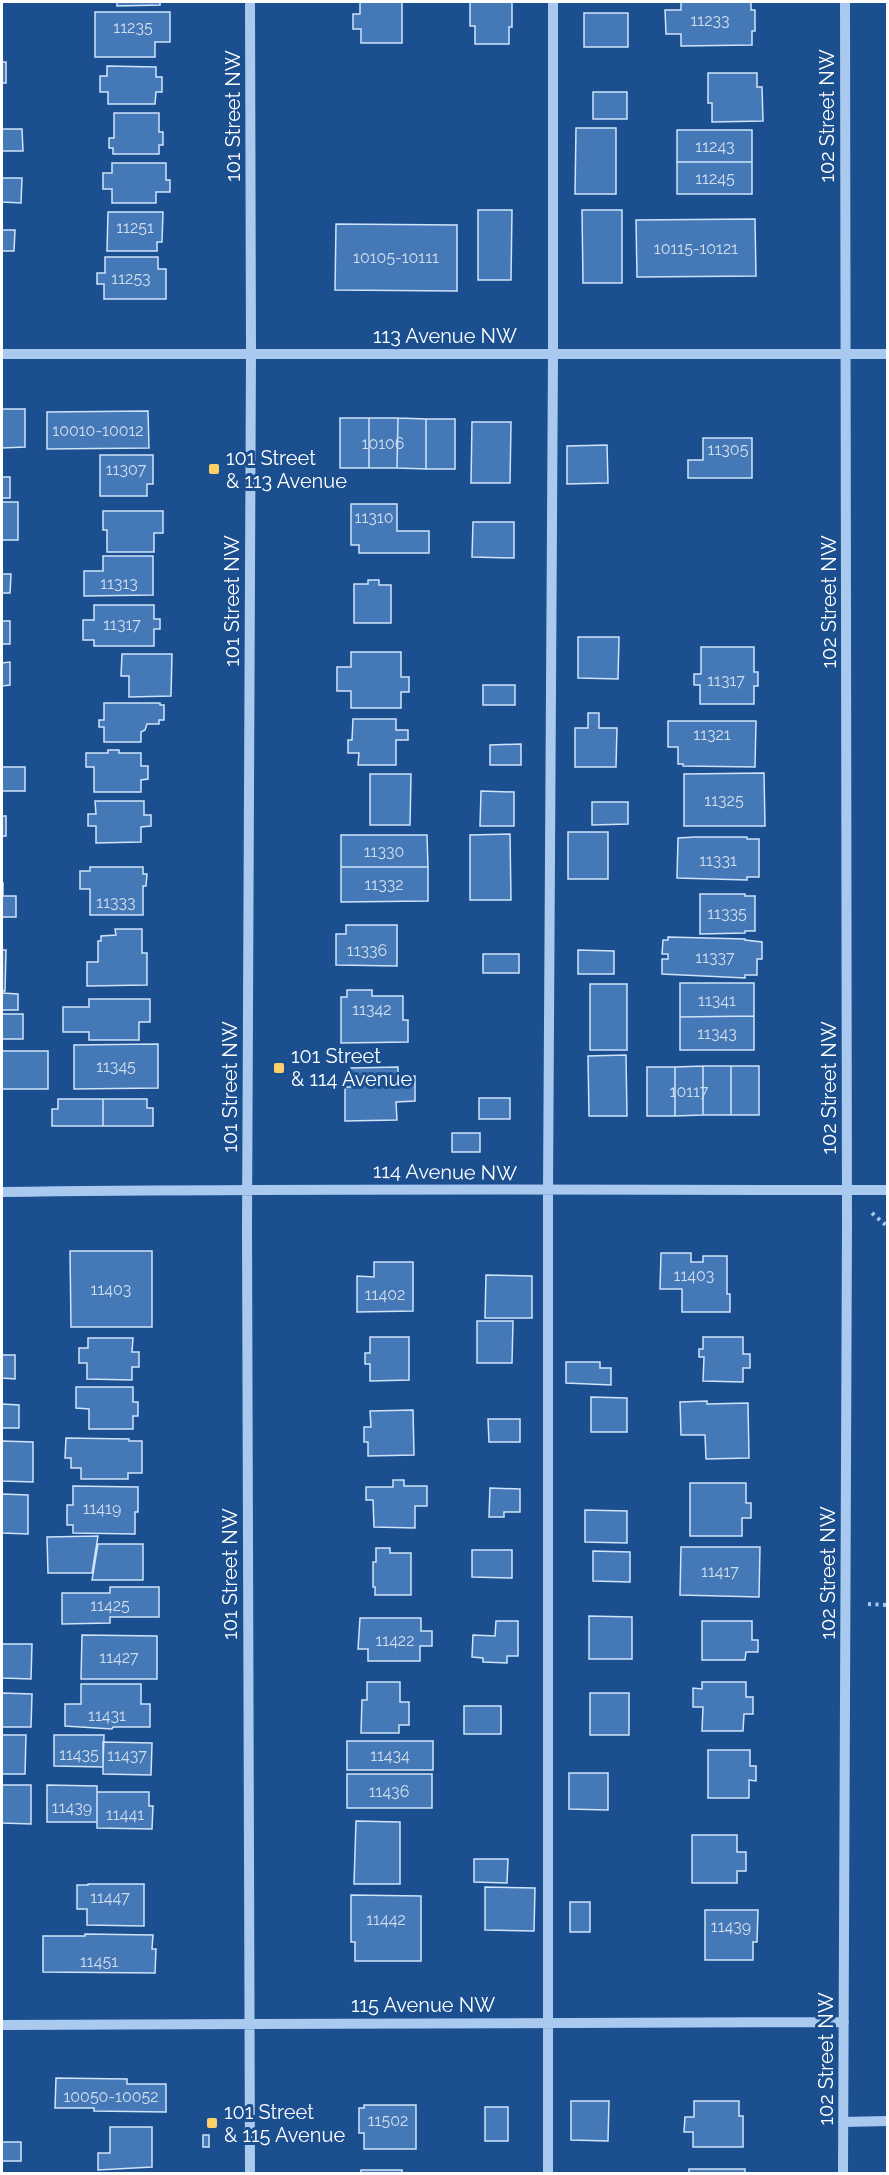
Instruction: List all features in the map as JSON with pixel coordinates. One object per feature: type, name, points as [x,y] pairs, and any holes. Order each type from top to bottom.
[{"type":"street","name":"101 Street NW","points":[[250,2],[251,353],[247,1189],[250,2174]]},
{"type":"street","points":[[548,2174],[548,1191],[553,2]]},
{"type":"street","name":"102 Street NW","points":[[843,2174],[847,1190],[845,2]]},
{"type":"street","name":"113 Avenue NW","points":[[2,354],[888,354]]},
{"type":"street","name":"114 Avenue NW","points":[[2,1192],[247,1189],[888,1190]]},
{"type":"street","name":"115 Avenue NW","points":[[2,2025],[844,2022]]},
{"type":"street","points":[[843,2122],[888,2121]]},
{"type":"path","points":[[868,1604],[888,1605]]},
{"type":"building","points":[[117,2],[160,2],[160,5],[117,6]]},
{"type":"building","points":[[360,2],[402,2],[402,43],[361,43],[361,29],[353,29],[353,14],[360,14]]},
{"type":"building","points":[[470,2],[512,2],[509,44],[475,44],[475,26],[470,26]]},
{"type":"building","points":[[681,2],[751,2],[751,10],[755,10],[752,45],[681,46],[681,34],[666,34],[665,10],[681,10]]},
{"type":"building","points":[[95,12],[170,12],[170,42],[155,42],[155,57],[95,57]]},
{"type":"building","points":[[584,13],[628,13],[628,47],[584,47]]},
{"type":"building","points":[[2,62],[6,62],[6,83],[2,83]]},
{"type":"building","points":[[107,66],[156,67],[156,77],[162,77],[162,92],[156,92],[155,104],[108,104],[108,92],[100,92],[100,76],[107,76]]},
{"type":"building","points":[[708,73],[757,73],[757,87],[762,87],[763,121],[712,122],[712,103],[708,103]]},
{"type":"building","points":[[593,92],[627,92],[627,119],[593,119]]},
{"type":"building","points":[[114,113],[159,113],[159,132],[163,132],[163,145],[159,145],[159,154],[113,154],[113,148],[109,148],[109,138],[114,138]]},
{"type":"building","points":[[576,128],[616,128],[616,194],[575,194]]},
{"type":"building","points":[[2,129],[22,129],[23,151],[2,151]]},
{"type":"building","points":[[677,130],[752,130],[752,162],[677,162]]},
{"type":"building","points":[[677,162],[752,162],[752,194],[677,194]]},
{"type":"building","points":[[112,163],[166,163],[166,180],[170,180],[170,192],[156,192],[156,203],[112,203],[112,189],[103,189],[103,173],[112,173]]},
{"type":"building","points":[[2,178],[22,178],[21,203],[2,202]]},
{"type":"building","points":[[478,210],[512,210],[511,280],[478,280]]},
{"type":"building","points":[[582,210],[622,210],[622,283],[583,283]]},
{"type":"building","points":[[108,212],[163,212],[162,242],[157,242],[157,251],[107,251]]},
{"type":"building","points":[[755,219],[756,276],[637,277],[636,220]]},
{"type":"building","points":[[336,224],[457,225],[457,291],[335,290]]},
{"type":"building","points":[[2,230],[15,230],[14,251],[2,251]]},
{"type":"building","points":[[105,257],[158,257],[158,269],[166,269],[166,299],[104,299],[104,284],[97,284],[97,273],[105,273]]},
{"type":"building","points":[[2,409],[25,409],[25,447],[2,448]]},
{"type":"building","points":[[148,411],[149,448],[47,449],[47,412]]},
{"type":"building","points":[[340,418],[369,418],[369,468],[340,468]]},
{"type":"building","points":[[369,418],[398,418],[397,468],[369,468]]},
{"type":"building","points":[[398,418],[426,419],[426,469],[397,468]]},
{"type":"building","points":[[426,419],[455,419],[455,469],[426,469]]},
{"type":"building","points":[[472,422],[511,422],[510,483],[471,483]]},
{"type":"building","points":[[703,438],[752,438],[752,478],[688,478],[688,460],[703,460]]},
{"type":"building","points":[[607,445],[608,483],[567,484],[567,446]]},
{"type":"building","points":[[100,455],[153,455],[153,484],[147,484],[147,496],[100,496]]},
{"type":"building","points":[[2,477],[10,477],[10,498],[2,498]]},
{"type":"building","points":[[2,502],[18,502],[18,540],[2,540]]},
{"type":"building","points":[[351,504],[397,504],[397,531],[429,531],[429,553],[359,553],[359,545],[351,545]]},
{"type":"building","points":[[103,511],[163,511],[163,533],[154,533],[154,552],[107,552],[107,530],[103,530]]},
{"type":"building","points":[[473,522],[514,522],[514,558],[472,557]]},
{"type":"building","points":[[103,556],[153,556],[153,595],[84,596],[84,571],[103,571]]},
{"type":"building","points":[[2,574],[11,574],[10,593],[2,593]]},
{"type":"building","points":[[368,580],[379,580],[379,585],[391,585],[391,623],[354,623],[354,584],[368,584]]},
{"type":"building","points":[[94,605],[154,605],[154,619],[160,619],[160,629],[154,629],[154,646],[94,646],[94,640],[83,640],[83,620],[94,620]]},
{"type":"building","points":[[2,621],[10,621],[10,644],[2,644]]},
{"type":"building","points":[[578,637],[619,637],[618,679],[578,678]]},
{"type":"building","points":[[701,647],[754,647],[754,672],[758,672],[758,686],[754,686],[754,704],[700,704],[700,685],[694,685],[694,674],[701,674]]},
{"type":"building","points":[[351,652],[401,652],[401,677],[409,677],[409,692],[401,692],[401,708],[351,708],[351,691],[337,691],[337,667],[351,667]]},
{"type":"building","points":[[122,654],[172,654],[171,696],[129,697],[129,676],[121,676]]},
{"type":"building","points":[[10,662],[10,685],[2,686],[2,663]]},
{"type":"building","points":[[483,685],[515,685],[515,705],[483,705]]},
{"type":"building","points":[[104,703],[160,703],[164,705],[164,720],[159,720],[159,724],[147,724],[145,730],[141,732],[141,742],[104,742],[104,727],[99,727],[99,720],[104,720]]},
{"type":"building","points":[[588,713],[599,713],[599,728],[617,728],[616,767],[575,767],[575,728],[588,728]]},
{"type":"building","points":[[353,719],[396,719],[396,730],[408,730],[408,740],[396,740],[396,765],[358,765],[359,753],[348,753],[348,740],[352,740]]},
{"type":"building","points":[[668,721],[756,721],[755,767],[683,766],[683,764],[678,764],[678,747],[668,747]]},
{"type":"building","points":[[521,744],[521,765],[490,765],[490,745]]},
{"type":"building","points":[[108,750],[119,750],[119,753],[141,753],[141,766],[148,766],[148,779],[141,780],[141,792],[94,792],[94,767],[86,767],[86,753],[108,753]]},
{"type":"building","points":[[2,767],[25,767],[25,791],[2,791]]},
{"type":"building","points":[[764,773],[765,826],[684,826],[684,774]]},
{"type":"building","points":[[370,774],[411,774],[410,825],[370,825]]},
{"type":"building","points":[[481,791],[514,792],[514,826],[480,826]]},
{"type":"building","points":[[95,801],[144,801],[144,815],[151,815],[151,826],[141,827],[141,842],[96,843],[96,826],[88,826],[88,814],[96,814]]},
{"type":"building","points":[[592,802],[628,802],[628,824],[592,825]]},
{"type":"building","points":[[2,816],[6,816],[6,836],[2,836]]},
{"type":"building","points":[[568,832],[608,832],[608,879],[568,879]]},
{"type":"building","points":[[510,834],[511,900],[470,900],[470,835]]},
{"type":"building","points":[[341,835],[427,835],[428,867],[341,867]]},
{"type":"building","points":[[678,838],[759,839],[759,877],[747,877],[747,880],[677,878]]},
{"type":"building","points":[[90,867],[143,867],[143,874],[147,874],[146,886],[143,886],[143,915],[90,915],[90,889],[80,889],[80,871],[90,871]]},
{"type":"building","points":[[341,867],[428,867],[428,901],[341,902]]},
{"type":"building","points":[[2,883],[3,896],[16,896],[16,917],[2,917]]},
{"type":"building","points":[[700,894],[755,896],[755,931],[700,934]]},
{"type":"building","points":[[346,925],[397,925],[397,966],[336,965],[336,934],[346,934]]},
{"type":"building","points":[[115,929],[142,929],[142,953],[147,953],[147,985],[87,986],[87,962],[98,962],[98,941],[101,941],[101,936],[116,935]]},
{"type":"building","points":[[668,937],[745,939],[762,942],[762,959],[757,959],[757,975],[745,975],[745,978],[662,974],[662,959],[668,959],[668,954],[662,954],[663,940],[668,940]]},
{"type":"building","points":[[2,950],[6,950],[5,991],[2,991]]},
{"type":"building","points":[[578,950],[614,951],[614,974],[578,974]]},
{"type":"building","points":[[483,954],[519,954],[519,973],[483,973]]},
{"type":"building","points":[[680,983],[754,983],[754,1016],[680,1017]]},
{"type":"building","points":[[590,984],[627,984],[627,1050],[590,1050]]},
{"type":"building","points":[[347,990],[372,990],[372,996],[403,996],[403,1020],[408,1020],[408,1042],[341,1043],[341,997],[347,997]]},
{"type":"building","points":[[2,993],[18,994],[18,1010],[2,1010]]},
{"type":"building","points":[[89,999],[150,999],[150,1022],[139,1022],[139,1040],[89,1040],[89,1032],[63,1032],[63,1007],[89,1007]]},
{"type":"building","points":[[2,1014],[23,1014],[23,1039],[2,1039]]},
{"type":"building","points":[[754,1016],[754,1050],[680,1050],[680,1017]]},
{"type":"building","points":[[158,1044],[158,1088],[74,1089],[74,1045]]},
{"type":"building","points":[[2,1051],[48,1051],[48,1089],[2,1089]]},
{"type":"building","points":[[626,1055],[627,1116],[589,1116],[588,1056]]},
{"type":"building","points":[[703,1066],[703,1115],[675,1116],[675,1067]]},
{"type":"building","points":[[703,1066],[731,1066],[731,1115],[703,1115]]},
{"type":"building","points":[[731,1066],[759,1066],[759,1115],[731,1115]]},
{"type":"building","points":[[398,1067],[398,1077],[415,1076],[415,1101],[396,1102],[397,1120],[345,1121],[345,1087],[351,1087],[351,1068]]},
{"type":"building","points":[[647,1067],[675,1067],[675,1116],[647,1116]]},
{"type":"building","points":[[479,1098],[510,1098],[510,1119],[479,1119]]},
{"type":"building","points":[[58,1099],[103,1099],[103,1126],[52,1126],[52,1109],[58,1109]]},
{"type":"building","points":[[103,1099],[147,1099],[147,1108],[153,1108],[153,1126],[103,1126]]},
{"type":"building","points":[[452,1133],[480,1133],[480,1152],[452,1152]]},
{"type":"building","points":[[70,1251],[152,1251],[152,1327],[71,1327]]},
{"type":"building","points":[[661,1253],[691,1253],[691,1262],[703,1262],[703,1256],[727,1256],[727,1294],[730,1294],[730,1312],[682,1312],[682,1289],[660,1289]]},
{"type":"building","points":[[374,1262],[413,1262],[413,1311],[357,1312],[357,1276],[374,1277]]},
{"type":"building","points":[[486,1275],[532,1276],[532,1318],[485,1318]]},
{"type":"building","points":[[477,1321],[513,1321],[512,1363],[477,1363]]},
{"type":"building","points":[[370,1337],[409,1337],[409,1380],[370,1381],[370,1364],[365,1364],[365,1353],[370,1353]]},
{"type":"building","points":[[703,1337],[743,1337],[743,1354],[750,1354],[750,1368],[743,1368],[743,1382],[703,1381],[704,1357],[699,1357],[699,1349],[703,1349]]},
{"type":"building","points":[[88,1338],[133,1338],[132,1352],[139,1352],[139,1367],[132,1367],[132,1380],[87,1379],[87,1363],[79,1363],[79,1348],[88,1348]]},
{"type":"building","points":[[2,1355],[15,1355],[15,1379],[2,1378]]},
{"type":"building","points":[[566,1362],[600,1362],[600,1368],[611,1368],[611,1385],[566,1383]]},
{"type":"building","points":[[76,1387],[133,1387],[133,1402],[138,1402],[138,1416],[133,1416],[133,1429],[89,1429],[89,1409],[76,1408]]},
{"type":"building","points":[[591,1397],[627,1398],[627,1432],[591,1432]]},
{"type":"building","points":[[707,1401],[707,1404],[748,1403],[749,1458],[706,1459],[705,1435],[681,1435],[680,1402]]},
{"type":"building","points":[[2,1404],[19,1405],[19,1428],[2,1428]]},
{"type":"building","points":[[413,1410],[414,1455],[368,1456],[368,1442],[364,1442],[364,1427],[371,1427],[370,1411]]},
{"type":"building","points":[[488,1419],[520,1419],[520,1442],[489,1442]]},
{"type":"building","points":[[66,1438],[142,1441],[142,1473],[128,1473],[128,1479],[81,1479],[81,1468],[71,1468],[71,1458],[65,1458]]},
{"type":"building","points":[[2,1441],[33,1442],[33,1482],[2,1481]]},
{"type":"building","points":[[393,1480],[404,1480],[404,1486],[427,1486],[427,1506],[415,1506],[415,1528],[374,1527],[373,1500],[366,1500],[366,1487],[393,1487]]},
{"type":"building","points":[[690,1483],[746,1483],[746,1503],[751,1503],[751,1518],[742,1518],[742,1536],[690,1536]]},
{"type":"building","points":[[73,1486],[138,1487],[135,1534],[73,1533],[73,1525],[67,1525],[67,1505],[73,1505]]},
{"type":"building","points":[[490,1488],[520,1489],[520,1512],[504,1512],[504,1517],[489,1517]]},
{"type":"building","points":[[2,1494],[28,1495],[28,1534],[2,1533]]},
{"type":"building","points":[[585,1510],[627,1511],[627,1543],[585,1542]]},
{"type":"building","points":[[98,1536],[92,1573],[48,1573],[47,1537]]},
{"type":"building","points":[[98,1544],[143,1544],[143,1580],[92,1580]]},
{"type":"building","points":[[681,1547],[760,1547],[759,1597],[680,1595]]},
{"type":"building","points":[[376,1548],[390,1548],[390,1553],[411,1553],[411,1595],[375,1595],[373,1562],[376,1562]]},
{"type":"building","points":[[472,1550],[512,1550],[512,1578],[472,1577]]},
{"type":"building","points":[[593,1551],[630,1552],[630,1582],[593,1581]]},
{"type":"building","points":[[110,1587],[159,1587],[159,1617],[110,1617],[110,1623],[62,1624],[62,1593],[110,1593]]},
{"type":"building","points":[[589,1616],[632,1617],[632,1659],[589,1659]]},
{"type":"building","points":[[360,1618],[421,1618],[421,1631],[432,1631],[432,1646],[420,1646],[420,1661],[368,1661],[368,1649],[358,1649]]},
{"type":"building","points":[[496,1621],[518,1621],[518,1656],[507,1656],[507,1663],[483,1662],[483,1658],[472,1657],[473,1635],[495,1636]]},
{"type":"building","points":[[702,1621],[752,1621],[752,1640],[758,1640],[758,1652],[746,1652],[745,1660],[702,1660]]},
{"type":"building","points":[[82,1635],[157,1636],[157,1679],[81,1679]]},
{"type":"building","points":[[2,1644],[32,1644],[31,1679],[2,1678]]},
{"type":"building","points":[[367,1682],[400,1682],[400,1702],[409,1702],[409,1725],[399,1725],[399,1733],[361,1733],[362,1700],[367,1700]]},
{"type":"building","points":[[702,1682],[746,1682],[746,1697],[753,1697],[753,1714],[744,1714],[743,1731],[702,1731],[703,1707],[693,1707],[693,1688],[702,1689]]},
{"type":"building","points":[[81,1684],[141,1684],[141,1704],[150,1704],[150,1727],[113,1727],[112,1729],[65,1726],[65,1704],[81,1704]]},
{"type":"building","points":[[2,1693],[32,1694],[31,1727],[2,1727]]},
{"type":"building","points":[[590,1693],[629,1693],[629,1735],[590,1735]]},
{"type":"building","points":[[464,1706],[501,1706],[501,1734],[464,1734]]},
{"type":"building","points":[[2,1735],[26,1735],[25,1774],[2,1774]]},
{"type":"building","points":[[54,1735],[104,1735],[103,1767],[54,1766]]},
{"type":"building","points":[[347,1741],[433,1741],[433,1770],[347,1770]]},
{"type":"building","points":[[103,1742],[152,1743],[151,1775],[103,1774]]},
{"type":"building","points":[[708,1750],[750,1750],[750,1766],[756,1766],[756,1781],[749,1780],[749,1798],[708,1798]]},
{"type":"building","points":[[569,1773],[608,1773],[608,1810],[569,1809]]},
{"type":"building","points":[[347,1774],[432,1774],[432,1808],[347,1808]]},
{"type":"building","points":[[2,1785],[31,1785],[31,1824],[2,1823]]},
{"type":"building","points":[[47,1785],[97,1786],[97,1822],[47,1822]]},
{"type":"building","points":[[97,1792],[149,1792],[149,1806],[153,1806],[152,1829],[97,1828]]},
{"type":"building","points":[[356,1821],[400,1822],[400,1884],[354,1884]]},
{"type":"building","points":[[692,1835],[737,1835],[737,1852],[746,1852],[746,1871],[737,1871],[737,1883],[692,1883]]},
{"type":"building","points":[[474,1859],[508,1859],[507,1883],[474,1882]]},
{"type":"building","points":[[144,1884],[144,1926],[87,1925],[87,1909],[77,1909],[77,1885]]},
{"type":"building","points":[[485,1887],[535,1888],[534,1931],[485,1930]]},
{"type":"building","points":[[351,1895],[421,1896],[421,1961],[355,1961],[355,1942],[351,1942]]},
{"type":"building","points":[[570,1902],[590,1902],[590,1932],[570,1932]]},
{"type":"building","points":[[705,1910],[758,1910],[757,1942],[753,1942],[753,1960],[705,1960]]},
{"type":"building","points":[[85,1934],[153,1935],[152,1949],[156,1949],[155,1973],[43,1972],[43,1936],[85,1936]]},
{"type":"building","points":[[56,2078],[127,2079],[127,2084],[166,2084],[166,2112],[55,2108]]},
{"type":"building","points":[[571,2101],[609,2101],[608,2141],[571,2140]]},
{"type":"building","points":[[694,2101],[739,2101],[739,2116],[743,2116],[743,2147],[693,2147],[693,2132],[684,2132],[685,2117],[694,2117]]},
{"type":"building","points":[[364,2105],[416,2105],[416,2149],[364,2149],[364,2133],[359,2133],[359,2108],[364,2108]]},
{"type":"building","points":[[485,2107],[508,2107],[508,2141],[485,2141]]},
{"type":"building","points":[[110,2127],[152,2127],[152,2167],[98,2170],[98,2153],[110,2153]]},
{"type":"building","points":[[203,2135],[209,2135],[209,2147],[203,2147]]},
{"type":"building","points":[[2,2142],[21,2142],[21,2161],[2,2161]]},
{"type":"building","points":[[689,2169],[745,2169],[745,2174],[689,2174]]},
{"type":"building","points":[[361,2170],[402,2170],[402,2174],[361,2174]]},
{"type":"place","name":"101 Street & 113 Avenue","points":[[214,469]]},
{"type":"place","name":"101 Street & 114 Avenue","points":[[279,1068]]},
{"type":"place","name":"101 Street & 115 Avenue","points":[[212,2123]]}]
